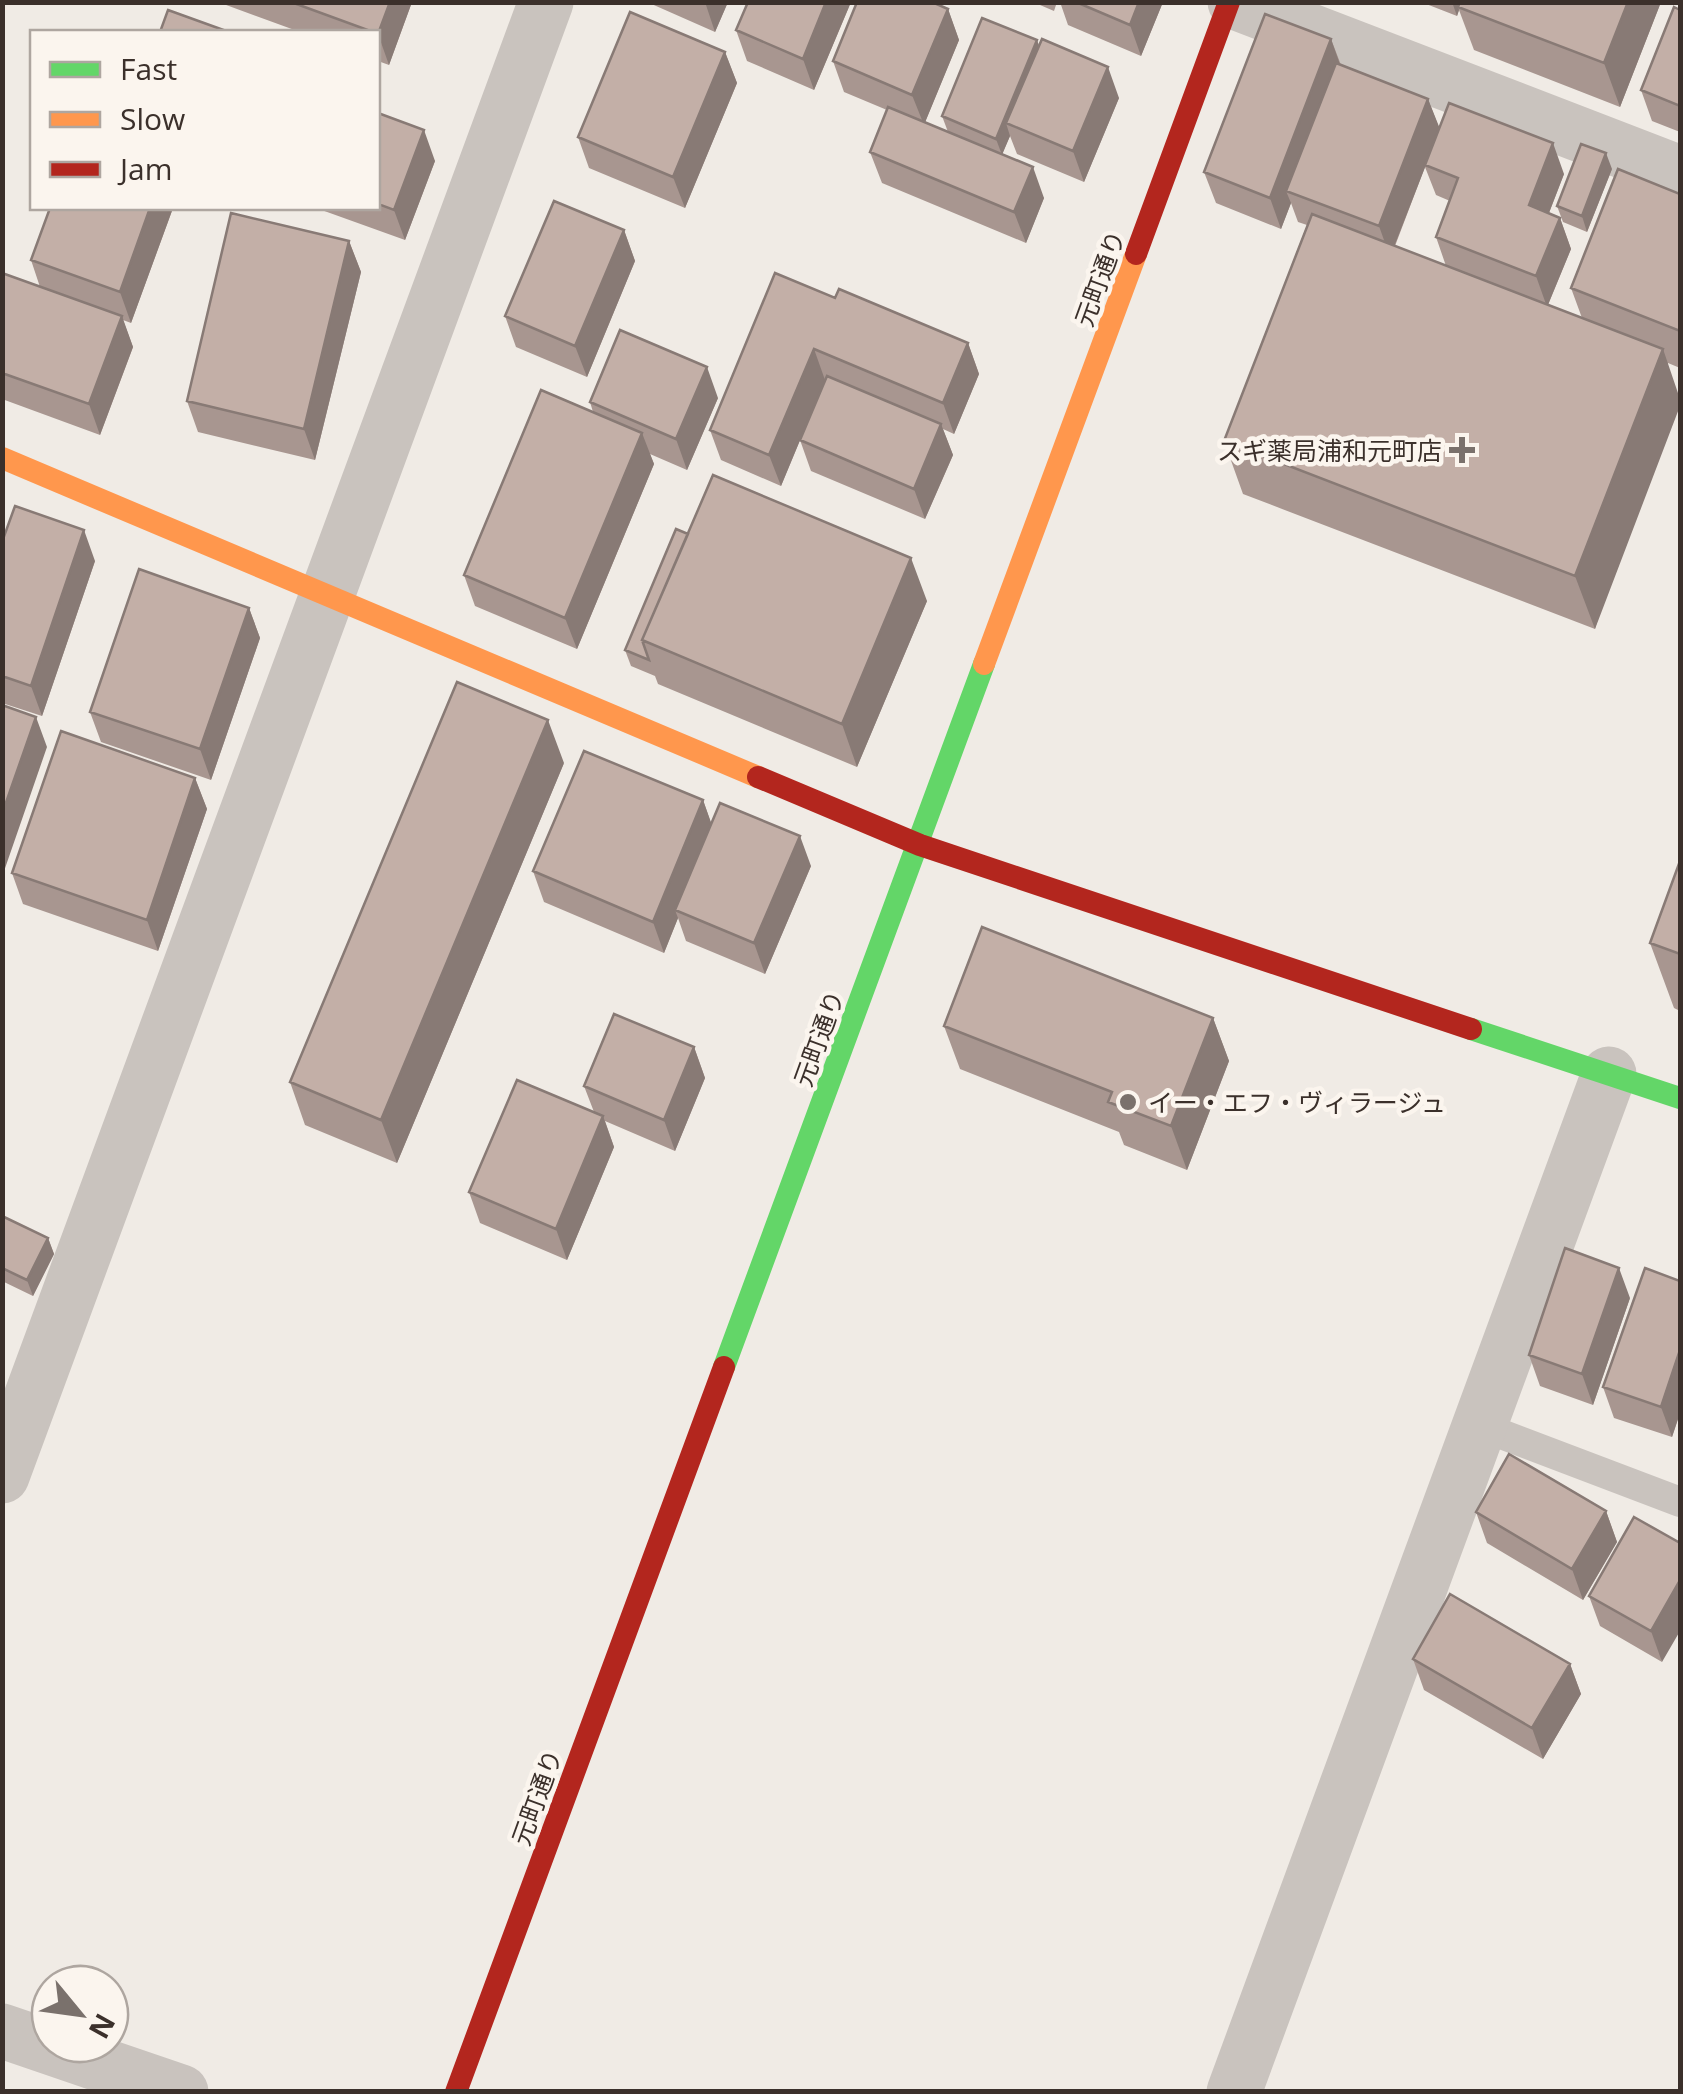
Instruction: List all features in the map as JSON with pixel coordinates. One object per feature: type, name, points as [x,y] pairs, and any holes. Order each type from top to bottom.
[{"type":"street","points":[[2,1476],[546,2]]},
{"type":"street","points":[[1232,2],[1680,173]]},
{"type":"street","name":"元町通り","points":[[456,2092],[1232,2]]},
{"type":"street","points":[[2,458],[920,845],[1680,1098]]},
{"type":"street","points":[[1234,2092],[1609,1074]]},
{"type":"street","points":[[2,2031],[181,2092]]},
{"type":"lane","points":[[1480,1426],[1680,1502]]},
{"type":"building","points":[[291,2],[390,2],[380,30],[368,30]]},
{"type":"building","points":[[748,2],[826,2],[803,59],[736,30]]},
{"type":"building","points":[[857,2],[932,2],[948,9],[912,95],[833,61]]},
{"type":"building","points":[[1076,2],[1139,2],[1130,25]]},
{"type":"building","points":[[1460,2],[1628,2],[1604,63],[1458,7]]},
{"type":"building","points":[[1674,7],[1680,10],[1680,106],[1641,90]]},
{"type":"building","points":[[168,10],[223,30],[161,30]]},
{"type":"building","points":[[630,12],[725,52],[673,177],[578,137]]},
{"type":"building","points":[[1265,14],[1331,39],[1270,198],[1204,172]]},
{"type":"building","points":[[982,18],[1037,40],[996,139],[942,116]]},
{"type":"building","points":[[1042,39],[1108,67],[1073,151],[1006,123]]},
{"type":"building","points":[[1336,63],[1428,99],[1379,226],[1286,191]]},
{"type":"building","points":[[1449,103],[1553,143],[1529,205],[1560,218],[1536,276],[1436,237],[1458,178],[1425,165]]},
{"type":"building","points":[[888,107],[1033,167],[1014,212],[870,152]]},
{"type":"building","points":[[380,114],[424,130],[394,210],[380,205]]},
{"type":"building","points":[[1581,144],[1606,153],[1582,216],[1557,206]]},
{"type":"building","points":[[1618,169],[1680,194],[1680,331],[1571,288]]},
{"type":"building","points":[[554,201],[624,230],[575,346],[505,316]]},
{"type":"building","points":[[49,210],[149,210],[120,292],[31,260]]},
{"type":"building","points":[[231,213],[349,241],[304,429],[187,401]]},
{"type":"building","name":"スギ薬局浦和元町店","points":[[1312,214],[1663,349],[1575,576],[1224,441]]},
{"type":"building","points":[[2,273],[122,316],[89,404],[2,373]]},
{"type":"building","points":[[775,273],[835,298],[839,289],[968,343],[943,403],[814,349],[769,455],[710,430]]},
{"type":"building","points":[[620,330],[707,367],[676,439],[590,402]]},
{"type":"building","points":[[827,376],[941,424],[914,489],[800,440]]},
{"type":"building","points":[[541,390],[642,433],[565,618],[464,575]]},
{"type":"building","points":[[713,475],[911,558],[842,724],[642,640]]},
{"type":"building","points":[[15,506],[84,530],[31,686],[2,676],[2,542]]},
{"type":"building","points":[[676,529],[688,534],[642,640],[649,660],[625,650]]},
{"type":"building","points":[[139,569],[249,608],[200,749],[90,712]]},
{"type":"building","points":[[457,682],[548,720],[381,1120],[290,1082]]},
{"type":"building","points":[[2,705],[36,717],[2,814]]},
{"type":"building","points":[[61,731],[195,778],[147,920],[12,873]]},
{"type":"building","points":[[584,751],[703,800],[653,922],[533,871]]},
{"type":"building","points":[[720,803],[800,836],[754,943],[675,910]]},
{"type":"building","points":[[1680,861],[1680,954],[1650,943]]},
{"type":"building","name":"イー・エフ・ヴィラージュ","points":[[982,927],[1213,1018],[1171,1126],[1108,1102],[1112,1092],[944,1026]]},
{"type":"building","points":[[614,1014],[694,1047],[664,1120],[584,1086]]},
{"type":"building","points":[[517,1080],[603,1116],[556,1229],[469,1192]]},
{"type":"building","points":[[2,1216],[48,1238],[27,1280],[2,1268]]},
{"type":"building","points":[[1565,1248],[1619,1268],[1582,1374],[1529,1355]]},
{"type":"building","points":[[1645,1268],[1680,1281],[1680,1350],[1661,1407],[1603,1387]]},
{"type":"building","points":[[1509,1454],[1606,1511],[1572,1569],[1476,1512]]},
{"type":"building","points":[[1634,1517],[1680,1543],[1680,1580],[1651,1631],[1589,1596]]},
{"type":"building","points":[[1450,1594],[1570,1664],[1532,1728],[1413,1659]]},
{"type":"traffic: fast","points":[[724,1367],[984,664]]},
{"type":"traffic: fast","points":[[1471,1029],[1680,1098]]},
{"type":"traffic: slow","points":[[984,664],[1136,254]]},
{"type":"traffic: slow","points":[[2,458],[758,777]]},
{"type":"traffic: jam","points":[[1136,254],[1229,2]]},
{"type":"traffic: jam","points":[[758,777],[920,845],[1471,1029]]},
{"type":"traffic: jam","points":[[456,2092],[724,1367]]},
{"type":"place","name":"スギ薬局浦和元町店","points":[[1462,450]]},
{"type":"place","name":"イー・エフ・ヴィラージュ","points":[[1128,1102]]}]
